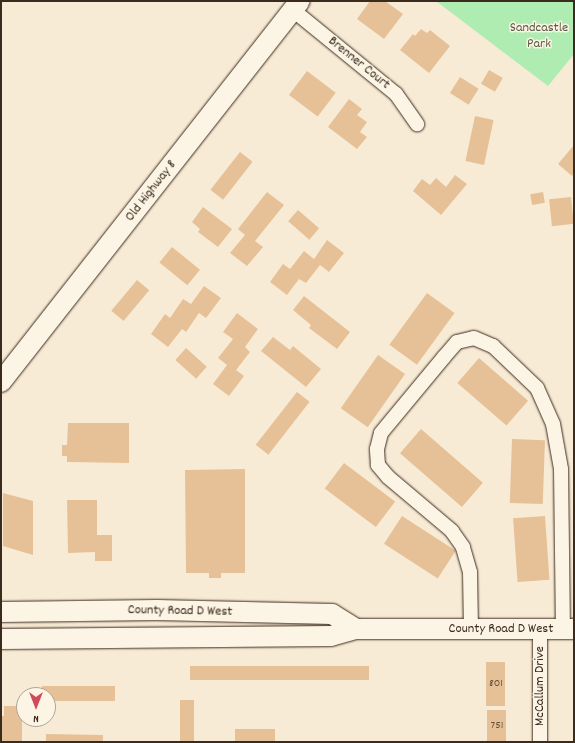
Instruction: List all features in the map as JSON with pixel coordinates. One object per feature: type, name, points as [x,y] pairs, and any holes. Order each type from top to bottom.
[{"type":"main road","name":"Old Highway 8","points":[[1,382],[297,6]]},
{"type":"main road","name":"County Road D West","points":[[1,612],[157,610],[332,614],[356,629]]},
{"type":"main road","name":"County Road D West","points":[[1,639],[331,636],[356,629],[569,629]]},
{"type":"street","name":"Brenner Court","points":[[297,6],[396,94],[417,124]]},
{"type":"street","points":[[471,629],[470,572],[463,547],[452,531],[388,478],[378,465],[377,450],[381,433],[444,356],[457,342],[474,338],[493,346],[537,388],[553,424],[561,469],[569,629]]},
{"type":"street","name":"McCallum Drive","points":[[540,629],[540,742]]},
{"type":"green space","name":"Sandcastle Park","points":[[436,1],[574,1],[574,54],[548,86]]},
{"type":"building","points":[[370,1],[385,1],[403,14],[384,39],[357,19]]},
{"type":"building","points":[[421,29],[427,33],[430,30],[450,46],[429,73],[400,50],[413,34],[415,36]]},
{"type":"building","points":[[489,70],[503,78],[495,92],[481,84]]},
{"type":"building","points":[[307,71],[336,93],[318,117],[289,95]]},
{"type":"building","points":[[460,77],[479,89],[469,105],[450,93]]},
{"type":"building","points":[[349,99],[362,109],[357,115],[367,122],[360,132],[367,137],[357,149],[328,127]]},
{"type":"building","points":[[475,116],[494,120],[484,165],[465,161]]},
{"type":"building","points":[[574,145],[574,173],[572,176],[558,164]]},
{"type":"building","points":[[240,152],[253,162],[223,200],[210,190]]},
{"type":"building","points":[[455,175],[467,184],[441,215],[413,191],[422,179],[430,185],[436,178],[446,187]]},
{"type":"building","points":[[267,192],[284,205],[255,241],[263,247],[247,266],[230,253],[245,235],[238,229]]},
{"type":"building","points":[[543,192],[545,203],[532,205],[530,194]]},
{"type":"building","points":[[571,197],[574,224],[552,226],[549,199]]},
{"type":"building","points":[[203,207],[232,229],[218,247],[198,232],[200,229],[192,222]]},
{"type":"building","points":[[298,210],[319,228],[309,240],[288,221]]},
{"type":"building","points":[[327,240],[344,253],[329,272],[320,265],[306,283],[299,279],[287,295],[270,282],[283,264],[290,269],[304,251],[314,259]]},
{"type":"building","points":[[172,247],[200,270],[187,285],[159,263]]},
{"type":"building","points":[[137,280],[149,290],[124,321],[111,311]]},
{"type":"building","points":[[204,286],[221,298],[206,318],[199,313],[186,332],[182,329],[168,347],[151,334],[165,314],[170,318],[183,299],[191,304]]},
{"type":"building","points":[[427,293],[455,313],[417,365],[389,345]]},
{"type":"building","points":[[304,296],[350,332],[337,349],[309,328],[311,325],[293,310]]},
{"type":"building","points":[[237,313],[258,329],[245,347],[250,352],[236,370],[244,376],[229,396],[213,384],[227,365],[218,358],[233,339],[223,332]]},
{"type":"building","points":[[273,337],[290,350],[293,346],[321,369],[306,387],[261,351]]},
{"type":"building","points":[[186,348],[207,367],[196,379],[175,360]]},
{"type":"building","points":[[378,355],[405,374],[368,427],[341,408]]},
{"type":"building","points":[[479,358],[528,401],[506,426],[457,383]]},
{"type":"building","points":[[297,392],[310,402],[268,455],[256,445]]},
{"type":"building","points":[[68,423],[129,423],[129,463],[67,462],[67,456],[62,456],[62,445],[67,445]]},
{"type":"building","points":[[421,429],[483,483],[462,507],[400,453]]},
{"type":"building","points":[[512,439],[545,440],[543,504],[510,503]]},
{"type":"building","points":[[344,463],[395,502],[376,527],[325,489]]},
{"type":"building","points":[[245,469],[245,573],[221,573],[221,578],[209,578],[209,573],[186,573],[185,470]]},
{"type":"building","points":[[3,493],[33,501],[33,555],[3,546]]},
{"type":"building","points":[[67,500],[97,500],[97,535],[112,535],[112,561],[95,561],[95,552],[68,553]]},
{"type":"building","points":[[402,516],[456,551],[438,579],[384,544]]},
{"type":"building","points":[[545,516],[549,580],[518,582],[513,518]]},
{"type":"building","points":[[486,662],[505,662],[505,706],[486,706]]},
{"type":"building","points":[[190,666],[369,666],[369,680],[190,680]]},
{"type":"building","points":[[115,686],[115,701],[56,701],[56,687],[42,687]]},
{"type":"building","points":[[180,700],[194,700],[194,742],[180,742]]},
{"type":"building","points":[[4,706],[16,706],[16,727],[22,727],[22,742],[1,742],[1,716],[4,716]]},
{"type":"building","points":[[487,710],[506,710],[506,742],[487,742]]},
{"type":"building","points":[[235,729],[275,729],[275,742],[235,742]]},
{"type":"building","points":[[46,734],[103,735],[103,742],[46,742]]}]
